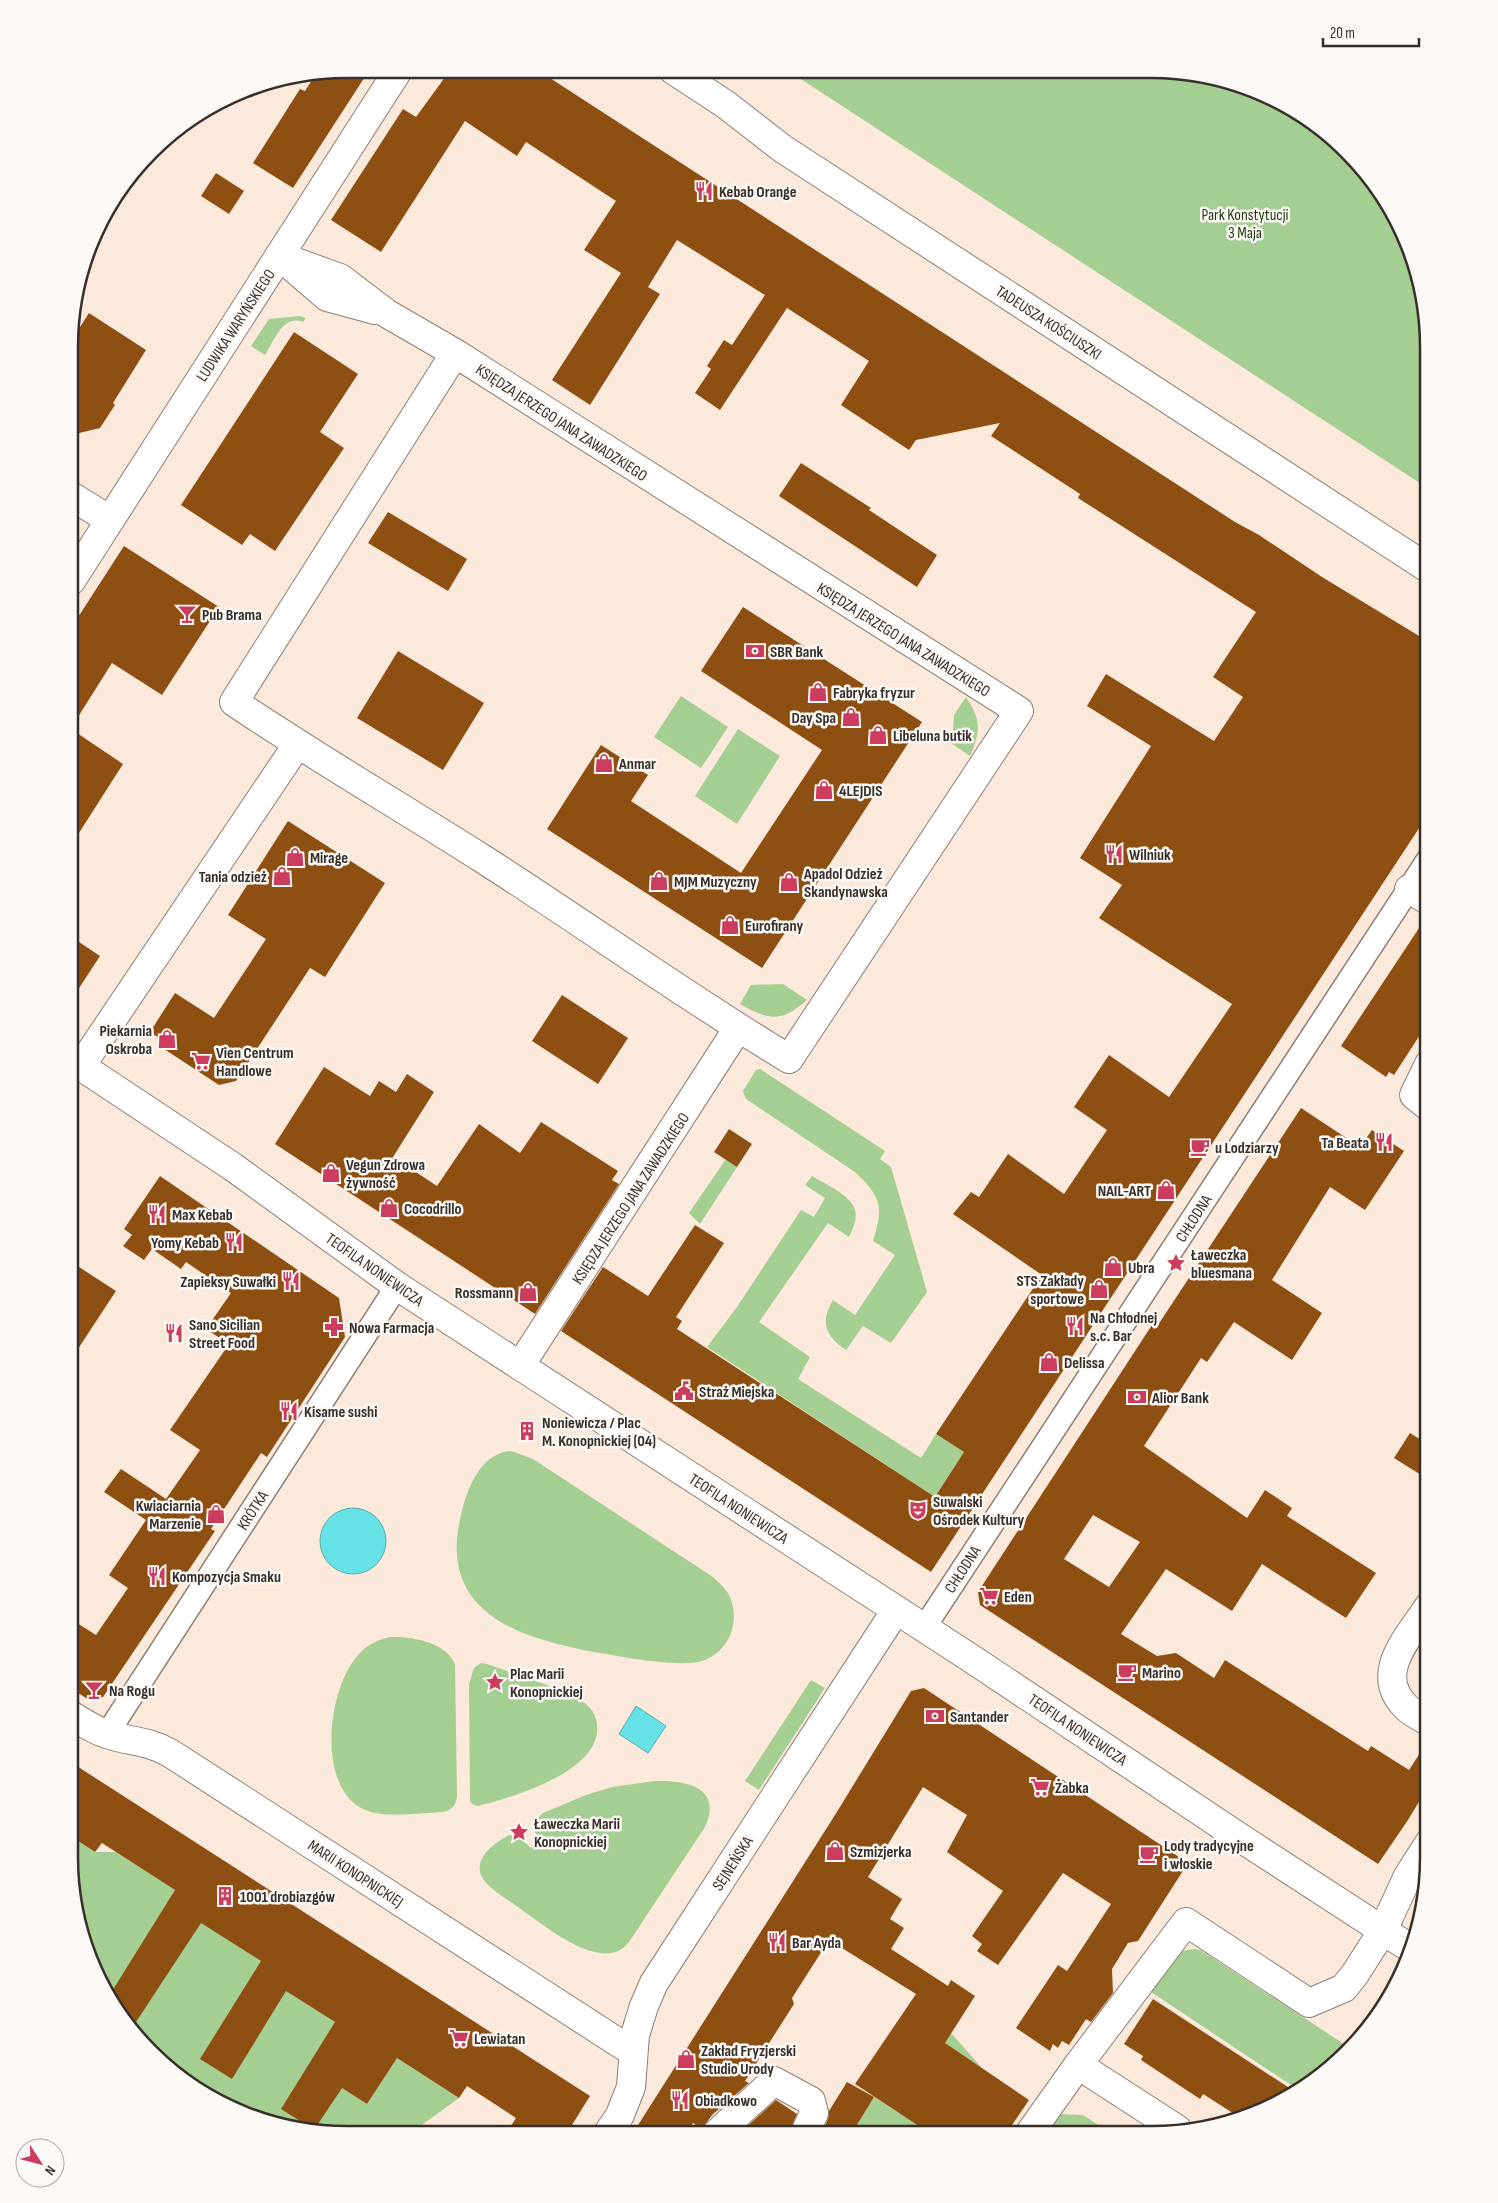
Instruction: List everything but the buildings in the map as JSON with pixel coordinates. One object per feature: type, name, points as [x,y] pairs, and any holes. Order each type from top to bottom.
[{"type":"street","name":"LUDWIKA WARYŃSKIEGO","points":[[77,572],[393,78]]},
{"type":"street","name":"TADEUSZA KOŚCIUSZKI","points":[[686,78],[725,104],[791,154],[1420,563]]},
{"type":"street","name":"KSIĘDZA JERZEGO JANA ZAWADZKIEGO","points":[[279,256],[340,278],[386,313],[455,353],[1019,712],[789,1059],[738,1028],[447,836],[297,745],[234,702],[455,353]]},
{"type":"street","points":[[77,500],[110,520]]},
{"type":"street","points":[[77,1061],[297,745]]},
{"type":"street","name":"CHŁODNA","points":[[924,1628],[1419,895]]},
{"type":"street","name":"KSIĘDZA JERZEGO JANA ZAWADZKIEGO","points":[[520,1366],[558,1311],[738,1028]]},
{"type":"street","name":"TEOFILA NONIEWICZA","points":[[77,1063],[233,1167],[397,1286],[924,1628],[1405,1945]]},
{"type":"street","points":[[1420,1083],[1414,1095],[1420,1100]]},
{"type":"street","name":"KRÓTKA","points":[[107,1734],[397,1286]]},
{"type":"street","name":"SEJNEŃSKA","points":[[613,2126],[620,2115],[631,2087],[633,2052],[638,2022],[654,1983],[896,1610]]},
{"type":"street","points":[[1420,1620],[1393,1662],[1391,1674],[1393,1687],[1398,1698],[1420,1716]]},
{"type":"street","name":"MARII KONOPNICKIEJ","points":[[77,1718],[107,1734],[144,1741],[170,1753],[633,2052]]},
{"type":"street","points":[[1035,2126],[1078,2065],[1186,1922],[1309,2003],[1344,1988],[1383,1930],[1408,1876],[1420,1857]]},
{"type":"street","points":[[1078,2065],[1171,2125]]},
{"type":"street","points":[[725,2126],[774,2081],[811,2100],[814,2113],[809,2126]]},
{"type":"green space","name":"Park Konstytucji 3 Maja","points":[[799,78],[1169,78],[1204,83],[1238,92],[1286,113],[1329,144],[1354,169],[1385,212],[1400,243],[1415,294],[1420,329],[1420,483]]},
{"type":"green space","points":[[300,316],[306,318],[303,322],[290,322],[285,325],[265,355],[251,346],[269,319]]},
{"type":"green space","points":[[681,696],[728,727],[701,768],[654,737]]},
{"type":"green space","points":[[966,697],[978,725],[978,732],[970,756],[952,744],[954,715]]},
{"type":"green space","points":[[738,729],[780,756],[737,824],[695,796]]},
{"type":"green space","points":[[783,984],[807,1000],[790,1013],[782,1016],[767,1016],[740,1004],[751,985]]},
{"type":"green space","points":[[760,1069],[885,1151],[880,1159],[891,1167],[927,1292],[891,1343],[863,1326],[846,1350],[829,1334],[826,1322],[833,1300],[855,1315],[895,1255],[873,1241],[878,1219],[878,1203],[864,1181],[855,1172],[746,1099],[743,1091],[756,1070]]},
{"type":"green space","points":[[726,1159],[737,1167],[700,1224],[689,1213]]},
{"type":"green space","points":[[812,1176],[837,1190],[853,1205],[856,1213],[853,1228],[849,1237],[828,1223],[759,1322],[810,1357],[798,1379],[921,1458],[936,1434],[964,1452],[935,1497],[707,1347],[737,1307],[801,1210],[814,1217],[825,1198],[805,1185]]},
{"type":"green space","points":[[511,1451],[533,1459],[713,1577],[728,1593],[734,1613],[731,1633],[720,1650],[712,1657],[702,1661],[670,1663],[621,1657],[581,1649],[549,1642],[520,1632],[495,1618],[475,1600],[462,1577],[457,1548],[462,1511],[472,1482],[484,1464],[501,1453]]},
{"type":"green space","points":[[390,1637],[417,1639],[427,1642],[444,1650],[455,1664],[457,1797],[454,1806],[447,1811],[394,1815],[368,1811],[361,1808],[347,1795],[337,1778],[332,1756],[332,1733],[334,1710],[340,1687],[349,1668],[363,1650],[382,1639]]},
{"type":"green space","points":[[481,1663],[541,1683],[582,1701],[593,1712],[597,1731],[593,1746],[582,1759],[567,1771],[529,1790],[477,1806],[470,1801],[469,1684],[474,1668]]},
{"type":"green space","points":[[811,1680],[825,1688],[759,1790],[745,1781]]},
{"type":"green space","points":[[655,1781],[678,1782],[698,1789],[705,1795],[709,1803],[709,1813],[705,1827],[629,1942],[618,1951],[605,1953],[590,1951],[559,1936],[498,1893],[482,1878],[480,1872],[481,1860],[493,1845],[504,1838],[509,1835],[522,1838],[530,1848],[540,1842],[534,1830],[536,1820],[543,1813],[586,1795],[612,1787]]},
{"type":"green space","points":[[77,1840],[95,1852],[116,1852],[175,1890],[169,1901],[288,1978],[282,1988],[369,2044],[342,2088],[367,2104],[385,2076],[386,2051],[459,2098],[420,2126],[329,2125],[294,2120],[260,2111],[227,2098],[197,2080],[169,2059],[144,2034],[123,2006],[105,1976],[92,1943],[83,1909],[78,1874]]},
{"type":"green space","points":[[1195,1949],[1202,1951],[1344,2044],[1329,2059],[1292,2086],[1151,1992],[1176,1954]]},
{"type":"green space","points":[[951,2033],[981,2067],[942,2126],[856,2126],[874,2097],[899,2113]]},
{"type":"green space","points":[[1058,2114],[1083,2115],[1100,2126],[1047,2126]]},
{"type":"water","points":[[353,1508],[366,1510],[376,1518],[384,1528],[386,1541],[384,1554],[376,1564],[366,1572],[353,1574],[340,1572],[330,1564],[322,1554],[320,1541],[322,1528],[330,1518],[340,1510]]},
{"type":"water","points":[[636,1706],[666,1726],[648,1753],[619,1734]]},
{"type":"place","name":"Kebab Orange","points":[[704,191]]},
{"type":"place","name":"Pub Brama","points":[[187,614]]},
{"type":"place","name":"SBR Bank","points":[[755,651]]},
{"type":"place","name":"Fabryka fryzur","points":[[818,692]]},
{"type":"place","name":"Day Spa","points":[[851,717]]},
{"type":"place","name":"Libeluna butik","points":[[878,735]]},
{"type":"place","name":"Anmar","points":[[604,763]]},
{"type":"place","name":"4LEJDIS","points":[[824,790]]},
{"type":"place","name":"Wilniuk","points":[[1114,854]]},
{"type":"place","name":"Mirage","points":[[295,857]]},
{"type":"place","name":"Tania odzież","points":[[282,876]]},
{"type":"place","name":"MJM Muzyczny","points":[[659,881]]},
{"type":"place","name":"Apadol Odzież Skandynawska","points":[[789,882]]},
{"type":"place","name":"Eurofirany","points":[[730,925]]},
{"type":"place","name":"Piekarnia Oskroba","points":[[167,1039]]},
{"type":"place","name":"Vien Centrum Handlowe","points":[[201,1061]]},
{"type":"place","name":"Ta Beata","points":[[1384,1142]]},
{"type":"place","name":"u Lodziarzy","points":[[1200,1147]]},
{"type":"place","name":"Vegun Zdrowa żywność","points":[[331,1173]]},
{"type":"place","name":"NAIL-ART","points":[[1166,1190]]},
{"type":"place","name":"Cocodrillo","points":[[389,1208]]},
{"type":"place","name":"Max Kebab","points":[[157,1214]]},
{"type":"place","name":"Yomy Kebab","points":[[234,1242]]},
{"type":"place","name":"Ławeczka bluesmana","points":[[1176,1263]]},
{"type":"place","name":"Ubra","points":[[1113,1267]]},
{"type":"place","name":"Zapieksy Suwałki","points":[[291,1281]]},
{"type":"place","name":"STS Zakłady sportowe","points":[[1099,1289]]},
{"type":"place","name":"Rossmann","points":[[528,1292]]},
{"type":"place","name":"Na Chłodnej s.c. Bar","points":[[1075,1326]]},
{"type":"place","name":"Nowa Farmacja","points":[[334,1327]]},
{"type":"place","name":"Sano Sicilian Street Food","points":[[174,1333]]},
{"type":"place","name":"Delissa","points":[[1049,1362]]},
{"type":"place","name":"Straż Miejska","points":[[684,1391]]},
{"type":"place","name":"Alior Bank","points":[[1137,1397]]},
{"type":"place","name":"Kisame sushi","points":[[289,1411]]},
{"type":"place","name":"Noniewicza / Plac M. Konopnickiej (04)","points":[[527,1431]]},
{"type":"place","name":"Suwalski Ośrodek Kultury","points":[[918,1510]]},
{"type":"place","name":"Kwiaciarnia Marzenie","points":[[216,1514]]},
{"type":"place","name":"Kompozycja Smaku","points":[[157,1576]]},
{"type":"place","name":"Eden","points":[[989,1596]]},
{"type":"place","name":"Marino","points":[[1127,1672]]},
{"type":"place","name":"Plac Marii Konopnickiej","points":[[495,1682]]},
{"type":"place","name":"Na Rogu","points":[[94,1690]]},
{"type":"place","name":"Santander","points":[[935,1716]]},
{"type":"place","name":"Żabka","points":[[1040,1787]]},
{"type":"place","name":"Ławeczka Marii Konopnickiej","points":[[519,1832]]},
{"type":"place","name":"Szmizjerka","points":[[835,1851]]},
{"type":"place","name":"Lody tradycyjne i włoskie","points":[[1149,1854]]},
{"type":"place","name":"1001 drobiazgów","points":[[225,1896]]},
{"type":"place","name":"Bar Ayda","points":[[777,1942]]},
{"type":"place","name":"Lewiatan","points":[[459,2038]]},
{"type":"place","name":"Zakład Fryzjerski Studio Urody","points":[[686,2059]]},
{"type":"place","name":"Obiadkowo","points":[[680,2100]]}]
